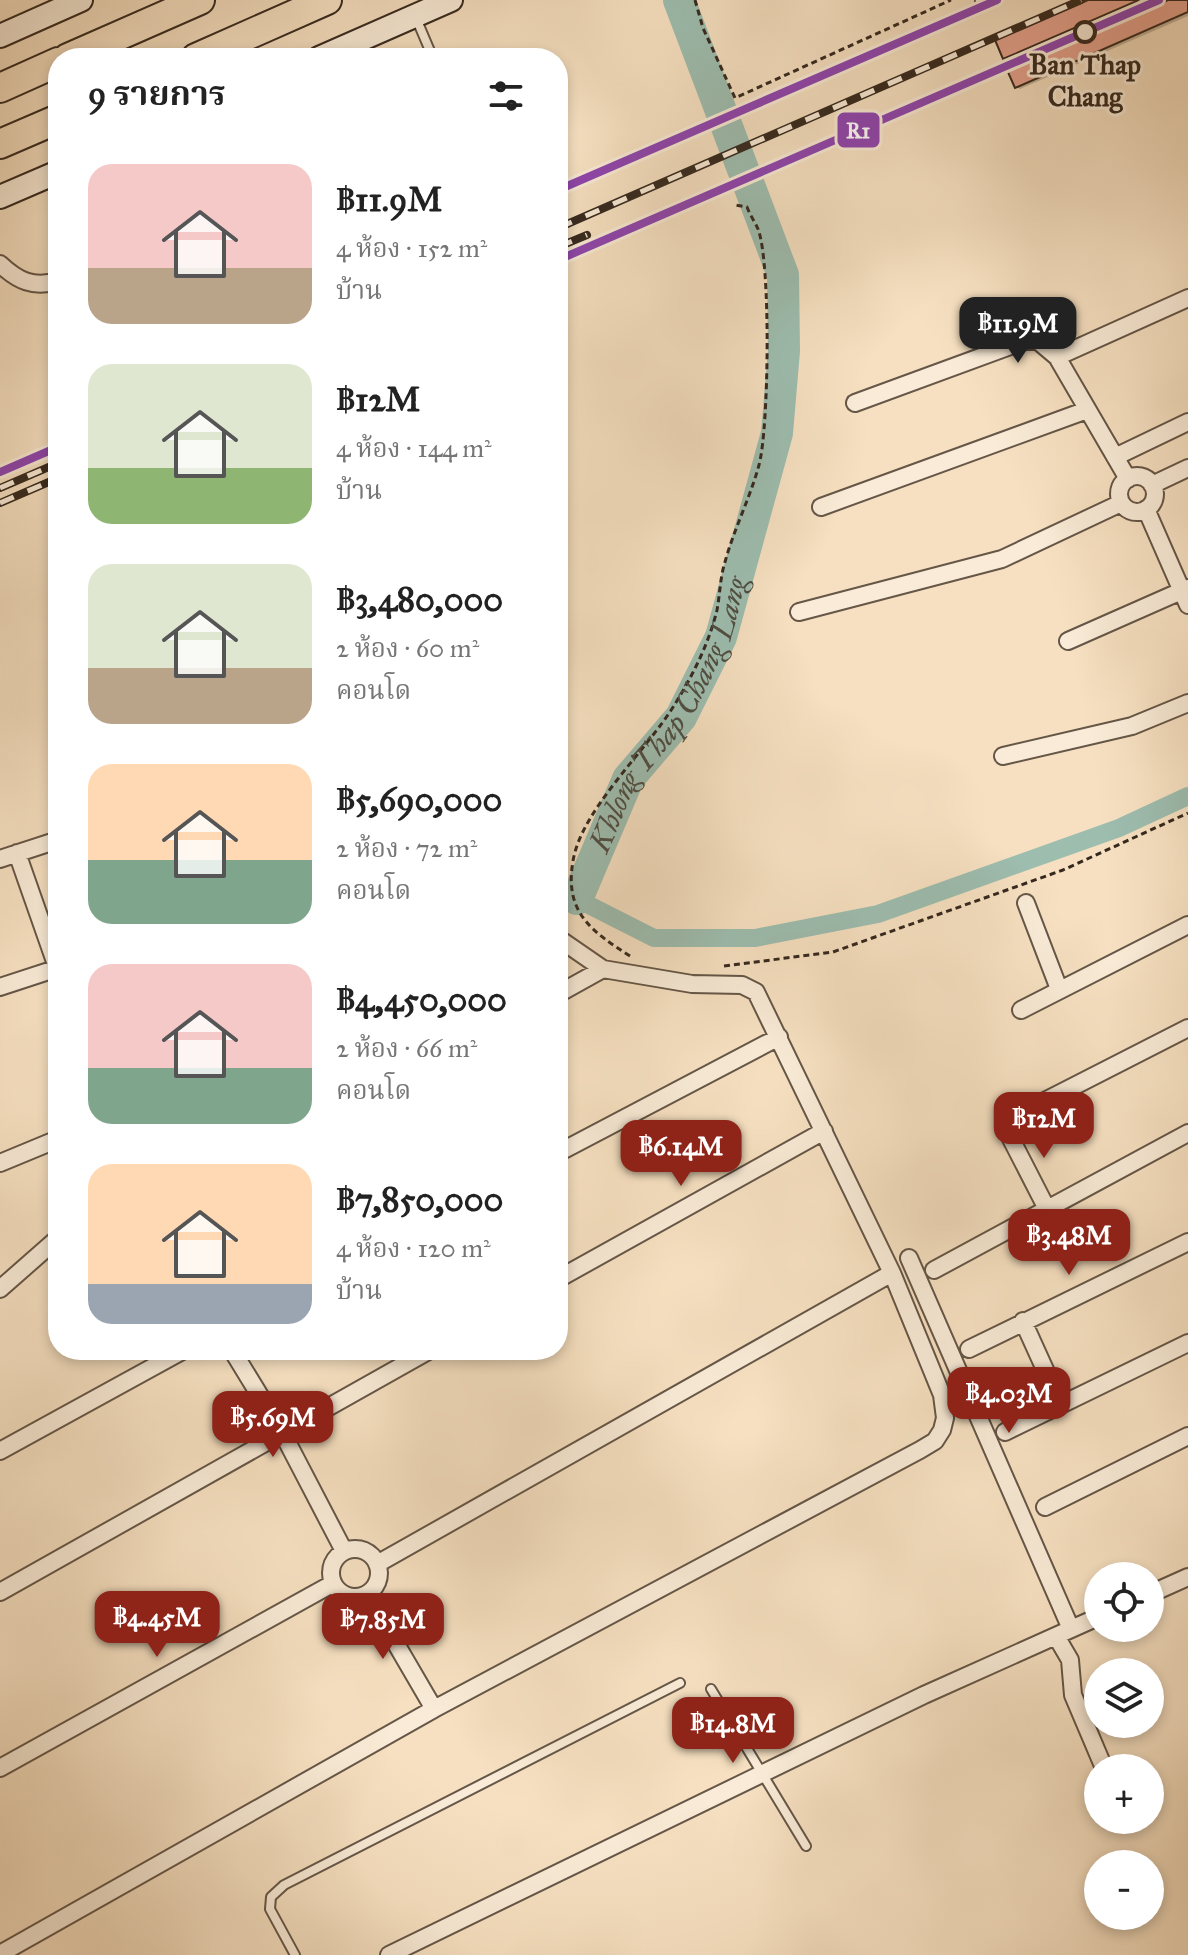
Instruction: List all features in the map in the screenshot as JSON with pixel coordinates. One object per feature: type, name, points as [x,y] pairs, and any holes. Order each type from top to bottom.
[{"type":"highway","points":[[91,48],[200,0]]},
{"type":"highway","points":[[219,48],[327,0]]},
{"type":"highway","points":[[0,88],[48,66]]},
{"type":"highway","points":[[0,144],[48,123]]},
{"type":"main road","points":[[0,36],[81,0]]},
{"type":"main road","points":[[342,48],[451,0]]},
{"type":"main road","points":[[0,197],[48,176]]},
{"type":"street","points":[[0,264],[15,278],[30,284],[48,282]]},
{"type":"street","points":[[1057,357],[1188,298]]},
{"type":"street","points":[[855,403],[1024,341],[1038,341],[1057,357],[1128,479]]},
{"type":"street","points":[[821,507],[1087,410]]},
{"type":"street","points":[[1115,457],[1188,422]]},
{"type":"street","points":[[1152,485],[1188,468]]},
{"type":"street","points":[[1141,476],[1152,485],[1154,498],[1146,509],[1132,511],[1121,503],[1119,489],[1128,479],[1141,476]]},
{"type":"street","points":[[799,612],[1002,559],[1121,503]]},
{"type":"street","points":[[1068,641],[1186,595],[1146,509]]},
{"type":"street","points":[[1003,756],[1132,726],[1188,703]]},
{"type":"street","points":[[0,859],[48,843]]},
{"type":"street","points":[[17,853],[48,941]]},
{"type":"street","points":[[1026,903],[1059,989]]},
{"type":"street","points":[[1021,1010],[1188,925]]},
{"type":"street","points":[[0,1954],[434,1709],[935,1441],[945,1418],[942,1395],[892,1273],[764,1002],[756,992],[742,985],[692,984],[603,969],[568,945]]},
{"type":"street","points":[[568,988],[603,969]]},
{"type":"street","points":[[0,987],[48,972]]},
{"type":"street","points":[[1041,1103],[1188,1028]]},
{"type":"street","points":[[568,1148],[779,1037]]},
{"type":"street","points":[[568,1273],[824,1131]]},
{"type":"street","points":[[1007,1131],[1046,1207]]},
{"type":"street","points":[[934,1270],[1188,1133]]},
{"type":"street","points":[[0,1163],[48,1143]]},
{"type":"street","points":[[969,1349],[1188,1242]]},
{"type":"street","points":[[0,1289],[48,1247]]},
{"type":"street","points":[[909,1258],[1064,1632],[1073,1695],[1098,1754]]},
{"type":"street","points":[[377,1564],[892,1273]]},
{"type":"street","points":[[1023,1321],[1061,1405]]},
{"type":"street","points":[[1005,1432],[1188,1343]]},
{"type":"street","points":[[0,1451],[166,1360]]},
{"type":"street","points":[[238,1360],[282,1432],[344,1551]]},
{"type":"street","points":[[0,1592],[412,1360]]},
{"type":"street","points":[[1045,1507],[1188,1436]]},
{"type":"street","points":[[344,1551],[367,1552],[377,1564],[377,1584],[367,1594],[352,1598],[332,1584],[333,1562],[344,1551]]},
{"type":"street","points":[[1164,1588],[1188,1577]]},
{"type":"street","points":[[0,1768],[332,1584]]},
{"type":"street","points":[[367,1594],[434,1709]]},
{"type":"street","points":[[389,1955],[762,1773],[1084,1623]]},
{"type":"lane","points":[[415,16],[429,48]]},
{"type":"lane","points":[[295,1955],[270,1909],[271,1897],[284,1885],[680,1683]]},
{"type":"lane","points":[[711,1689],[806,1846]]},
{"type":"path","points":[[695,0],[703,28],[735,98],[951,0]]},
{"type":"path","points":[[637,961],[603,937],[577,912],[573,900],[572,867],[594,814],[673,707],[700,658],[717,609],[728,551],[760,463],[767,377],[765,276],[757,227],[747,207],[735,205]]},
{"type":"path","points":[[719,966],[746,966],[833,952],[1063,870],[1188,813]]},
{"type":"building","points":[[1088,0],[1139,0],[1003,59],[995,40]]},
{"type":"building","points":[[1168,0],[1188,0],[1188,12],[1015,88],[1007,70]]},
{"type":"waterway","name":"Khlong Thap Chang Lang","points":[[577,899],[628,779],[681,717],[721,637],[777,433],[784,351],[783,275],[679,0]]},
{"type":"waterway","name":"Khlong Thap Chang Lang","points":[[577,899],[654,938],[755,938],[878,914],[1119,828],[1188,796]]},
{"type":"railway","points":[[568,224],[1081,0]]},
{"type":"railway","points":[[568,256],[1159,0]]},
{"type":"railway","points":[[568,243],[587,235]]},
{"type":"railway","points":[[0,472],[48,451]]},
{"type":"railway","points":[[0,488],[48,467]]},
{"type":"railway","points":[[0,503],[48,482]]},
{"type":"transit line","name":"R1","points":[[568,186],[997,0]]},
{"type":"transit line","name":"R1","points":[[568,256],[1159,0]]},
{"type":"transit line","name":"R1","points":[[0,472],[48,451]]},
{"type":"place","name":"Ban Thap Chang","points":[[1085,32]]}]
